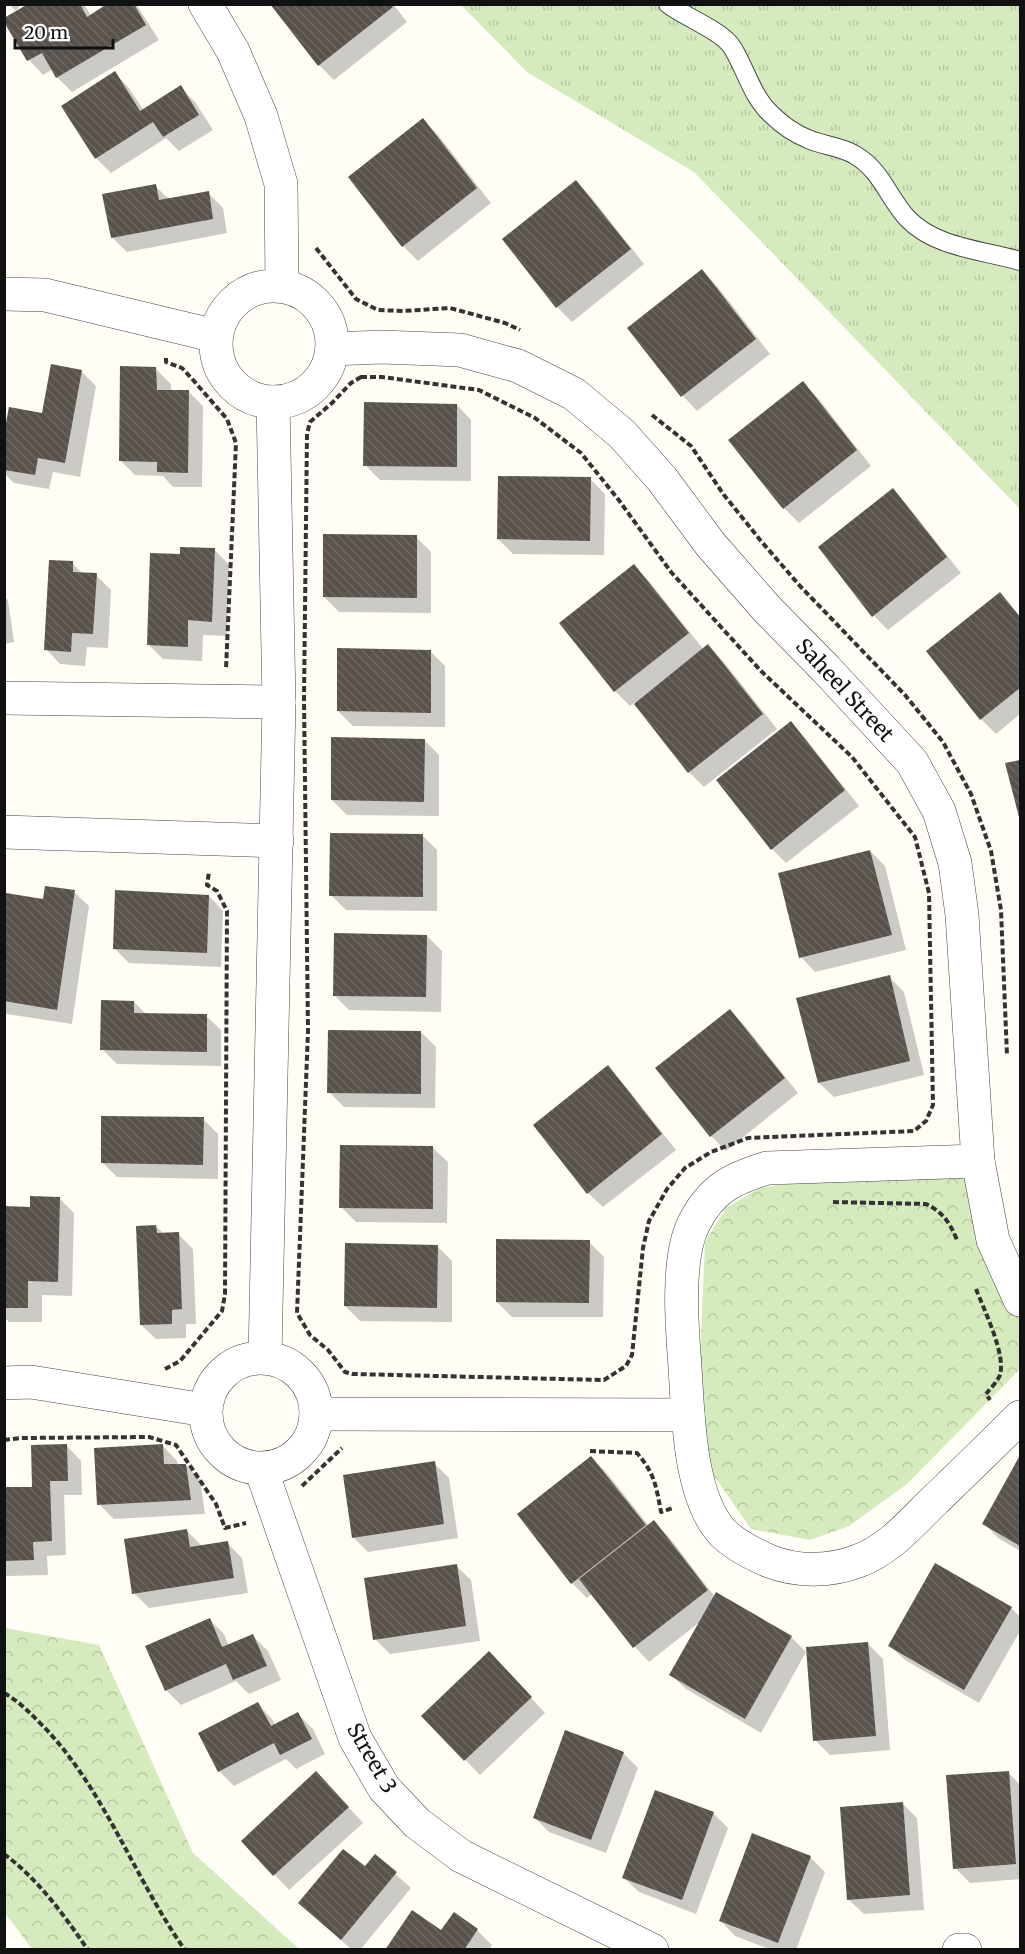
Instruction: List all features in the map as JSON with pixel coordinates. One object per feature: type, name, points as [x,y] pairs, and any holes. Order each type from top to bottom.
[{"type":"street","points":[[205,4],[233,51],[261,116],[281,184],[282,286]]},
{"type":"street","points":[[264,286],[282,286],[299,291],[313,301],[324,314],[331,331],[332,348],[328,366],[319,380],[306,392],[291,400],[273,402],[254,398],[237,389],[225,374],[218,356],[216,336],[221,319],[232,304],[246,293],[264,286]]},
{"type":"street","points":[[4,294],[45,295],[216,336]]},
{"type":"street","name":"Saheel Street","points":[[332,348],[382,346],[460,350],[518,366],[574,394],[622,435],[662,479],[711,545],[767,609],[912,762],[939,811],[955,863],[963,927],[978,1161],[993,1240],[1020,1300]]},
{"type":"street","points":[[266,1357],[279,702],[273,402]]},
{"type":"street","points":[[4,698],[279,702]]},
{"type":"street","points":[[4,832],[277,841]]},
{"type":"street","points":[[978,1161],[767,1167],[736,1178],[710,1197],[693,1224],[684,1256],[681,1323],[693,1461],[702,1499],[722,1532],[752,1554],[786,1567],[823,1570],[858,1561],[890,1543],[1016,1421]]},
{"type":"street","points":[[266,1357],[282,1361],[296,1370],[307,1382],[314,1397],[316,1414],[313,1431],[306,1446],[293,1458],[278,1466],[261,1469],[243,1466],[227,1457],[215,1444],[207,1428],[205,1410],[213,1385],[231,1365],[247,1359],[266,1357]]},
{"type":"street","points":[[4,1383],[31,1382],[205,1410]]},
{"type":"street","points":[[316,1414],[688,1415]]},
{"type":"street","name":"Street 3","points":[[261,1469],[355,1738],[384,1788],[417,1823],[461,1856],[652,1950]]},
{"type":"street","points":[[959,1950],[965,1950]]},
{"type":"lane","points":[[668,4],[682,15],[718,34],[731,45],[756,96],[768,112],[786,129],[809,140],[854,154],[872,167],[907,218],[921,230],[938,239],[1020,261]]},
{"type":"path","points":[[166,324],[166,362],[182,368],[194,381],[227,420],[236,444],[224,701]]},
{"type":"path","points":[[361,377],[479,390],[536,418],[581,453],[671,572],[761,671],[852,757],[915,837],[929,893],[933,1105],[926,1120],[914,1131],[748,1138],[711,1152],[685,1168],[667,1189],[649,1221],[643,1248],[635,1324],[632,1355],[626,1366],[604,1380],[353,1374],[345,1372],[328,1350],[310,1335],[297,1313],[308,1030],[304,699],[307,434],[310,422],[351,383],[361,377]]},
{"type":"path","points":[[165,1442],[162,1371],[180,1361],[222,1311],[225,1294],[227,911],[217,891],[207,885],[212,839]]},
{"type":"path","points":[[827,1202],[926,1204],[940,1211],[951,1225],[960,1247]]},
{"type":"path","points":[[975,1287],[1001,1364],[999,1377],[986,1394],[1016,1421]]},
{"type":"path","points":[[635,1324],[681,1323]]},
{"type":"path","points":[[4,1440],[149,1437],[176,1445],[216,1504],[225,1528],[278,1516],[289,1510],[295,1492],[349,1443]]},
{"type":"path","points":[[579,1450],[637,1453],[650,1467],[661,1512],[702,1499]]},
{"type":"path","points":[[4,1694],[18,1701],[56,1740],[96,1796],[136,1869],[185,1950]]},
{"type":"path","points":[[4,1854],[24,1868],[72,1925],[88,1950]]},
{"type":"green space","points":[[461,5],[1020,5],[1020,509],[694,172],[527,72]]},
{"type":"green space","points":[[965,1156],[986,1257],[1020,1319],[1020,1369],[907,1484],[849,1526],[810,1540],[751,1529],[710,1470],[699,1384],[705,1242],[726,1208],[760,1188]]},
{"type":"green space","points":[[5,1628],[99,1645],[193,1853],[299,1949],[32,1949],[5,1913]]},
{"type":"building","points":[[28,4],[80,4],[87,17],[107,4],[134,4],[146,25],[56,78],[42,53],[27,61],[4,22],[4,18]]},
{"type":"building","points":[[270,4],[391,4],[393,7],[318,66]]},
{"type":"building","points":[[115,71],[140,111],[181,85],[199,115],[163,137],[153,122],[95,159],[61,106]]},
{"type":"building","points":[[423,118],[477,188],[402,247],[348,177]]},
{"type":"building","points":[[576,180],[631,249],[556,308],[502,239]]},
{"type":"building","points":[[156,184],[159,200],[209,191],[213,219],[111,238],[102,194]]},
{"type":"building","points":[[702,269],[756,339],[681,397],[627,328]]},
{"type":"building","points":[[51,364],[82,370],[65,463],[38,458],[35,475],[4,470],[4,433],[9,407],[42,413]]},
{"type":"building","points":[[120,366],[156,367],[157,390],[189,390],[188,473],[157,472],[157,462],[119,461]]},
{"type":"building","points":[[803,381],[857,450],[783,509],[728,440]]},
{"type":"building","points":[[364,402],[457,404],[457,467],[363,466]]},
{"type":"building","points":[[498,476],[591,477],[590,541],[497,539]]},
{"type":"building","points":[[893,488],[947,557],[872,617],[818,547]]},
{"type":"building","points":[[323,534],[417,535],[417,598],[323,597]]},
{"type":"building","points":[[180,547],[215,548],[212,622],[188,620],[188,647],[147,645],[150,553],[180,554]]},
{"type":"building","points":[[49,560],[73,561],[73,572],[97,573],[93,634],[72,633],[71,652],[44,650]]},
{"type":"building","points":[[634,564],[689,633],[614,692],[559,623]]},
{"type":"building","points":[[1000,592],[1020,617],[1020,688],[980,720],[926,651]]},
{"type":"building","points":[[708,644],[763,714],[688,773],[634,704]]},
{"type":"building","points":[[337,648],[431,650],[431,713],[337,711]]},
{"type":"building","points":[[791,721],[845,790],[771,850],[716,780]]},
{"type":"building","points":[[331,737],[425,739],[424,802],[331,800]]},
{"type":"building","points":[[1020,760],[1020,821],[1005,763]]},
{"type":"building","points":[[330,833],[423,834],[423,897],[329,896]]},
{"type":"building","points":[[870,850],[892,935],[799,958],[778,873]]},
{"type":"building","points":[[45,886],[75,890],[57,1010],[4,1001],[6,893],[43,899]]},
{"type":"building","points":[[115,890],[209,895],[207,953],[113,949]]},
{"type":"building","points":[[334,933],[427,935],[426,997],[333,996]]},
{"type":"building","points":[[890,975],[910,1061],[818,1083],[796,998]]},
{"type":"building","points":[[101,1000],[134,1001],[134,1013],[207,1014],[207,1052],[100,1050]]},
{"type":"building","points":[[730,1009],[785,1078],[710,1137],[655,1068]]},
{"type":"building","points":[[328,1030],[421,1031],[421,1094],[327,1093]]},
{"type":"building","points":[[608,1065],[662,1134],[587,1194],[533,1125]]},
{"type":"building","points":[[101,1116],[204,1117],[203,1165],[101,1163]]},
{"type":"building","points":[[340,1145],[433,1146],[433,1209],[339,1208]]},
{"type":"building","points":[[30,1196],[60,1197],[58,1282],[28,1281],[28,1308],[4,1308],[4,1206],[30,1207]]},
{"type":"building","points":[[156,1225],[157,1233],[179,1232],[182,1309],[172,1310],[172,1324],[140,1325],[136,1226]]},
{"type":"building","points":[[496,1239],[590,1240],[589,1303],[496,1302]]},
{"type":"building","points":[[345,1243],[438,1245],[437,1308],[344,1306]]},
{"type":"building","points":[[67,1444],[68,1481],[50,1481],[52,1541],[33,1542],[34,1560],[4,1561],[4,1487],[32,1487],[31,1445]]},
{"type":"building","points":[[163,1444],[164,1464],[186,1464],[191,1500],[97,1505],[94,1448]]},
{"type":"building","points":[[1020,1455],[1020,1546],[982,1524]]},
{"type":"building","points":[[591,1456],[646,1525],[571,1584],[517,1514]]},
{"type":"building","points":[[435,1461],[444,1524],[352,1538],[343,1475]]},
{"type":"building","points":[[654,1520],[708,1590],[633,1648],[579,1579]]},
{"type":"building","points":[[187,1529],[190,1547],[228,1541],[234,1578],[132,1594],[124,1539]]},
{"type":"building","points":[[935,1563],[1012,1607],[964,1690],[888,1646]]},
{"type":"building","points":[[457,1564],[466,1626],[373,1640],[364,1578]]},
{"type":"building","points":[[716,1592],[792,1636],[745,1719],[669,1675]]},
{"type":"building","points":[[210,1618],[222,1647],[253,1634],[267,1666],[233,1680],[226,1664],[165,1691],[145,1646]]},
{"type":"building","points":[[868,1642],[876,1736],[813,1741],[806,1647]]},
{"type":"building","points":[[489,1651],[532,1697],[464,1761],[421,1716]]},
{"type":"building","points":[[258,1702],[271,1726],[298,1712],[312,1739],[280,1755],[274,1743],[218,1772],[198,1733]]},
{"type":"building","points":[[565,1730],[624,1752],[591,1840],[533,1818]]},
{"type":"building","points":[[316,1771],[349,1807],[273,1876],[241,1841]]},
{"type":"building","points":[[1009,1771],[1016,1864],[953,1869],[946,1775]]},
{"type":"building","points":[[655,1790],[714,1812],[682,1900],[622,1878]]},
{"type":"building","points":[[903,1802],[910,1895],[847,1900],[840,1807]]},
{"type":"building","points":[[752,1833],[811,1856],[778,1943],[719,1921]]},
{"type":"building","points":[[343,1849],[365,1866],[375,1854],[397,1872],[341,1940],[298,1903]]},
{"type":"building","points":[[412,1910],[441,1930],[454,1912],[478,1929],[464,1950],[444,1948],[442,1950],[385,1950]]}]
